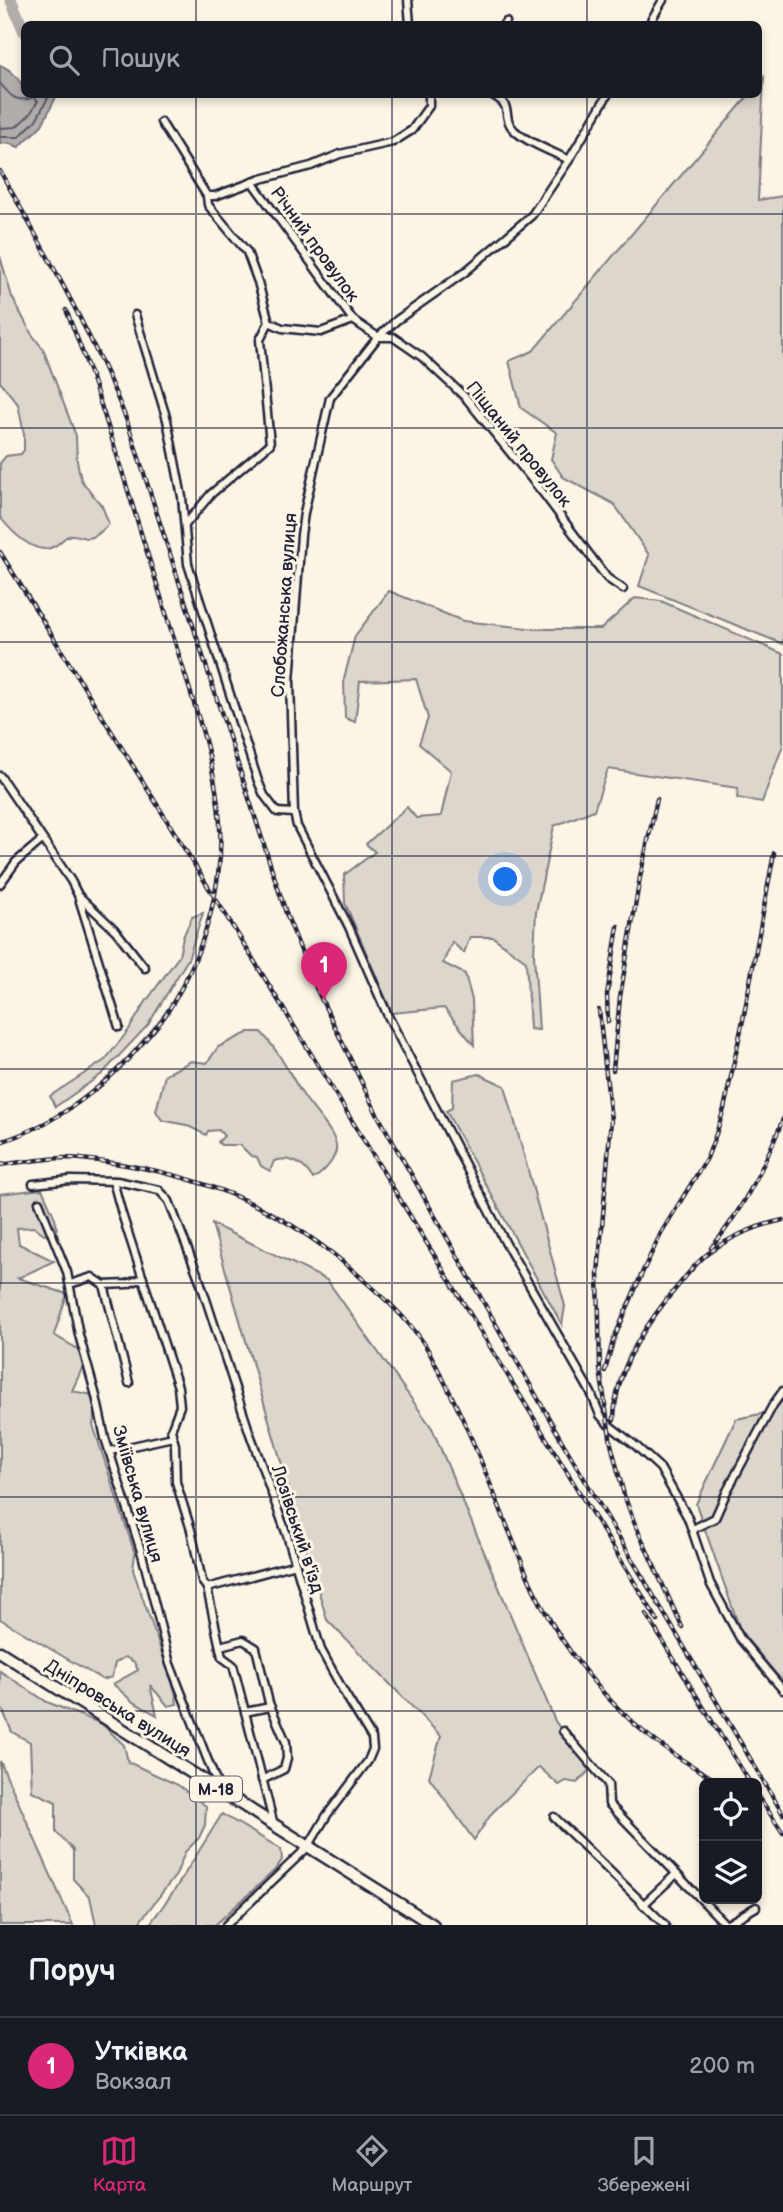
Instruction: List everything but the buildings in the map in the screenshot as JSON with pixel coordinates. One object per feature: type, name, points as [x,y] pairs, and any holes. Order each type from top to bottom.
[{"type":"highway","name":"Дніпровська вулиця","points":[[0,1651],[433,1925]]},
{"type":"street","points":[[408,0],[410,21]]},
{"type":"street","points":[[651,21],[663,0]]},
{"type":"street","points":[[207,196],[215,196],[253,181],[311,166],[340,154],[393,142],[412,130],[429,106],[429,98]]},
{"type":"street","points":[[497,98],[507,107],[509,125],[516,133],[569,160]]},
{"type":"street","name":"Слобожанська вулиця","points":[[606,98],[532,215],[465,272],[397,320],[378,338],[330,398],[303,513],[290,681],[294,813],[297,826],[349,926],[388,1016],[506,1244],[591,1393],[600,1415],[660,1468],[693,1529],[710,1583],[741,1640],[783,1690]]},
{"type":"street","points":[[162,122],[207,196],[208,205],[247,252],[269,322],[260,340],[270,444],[211,494],[185,525]]},
{"type":"street","name":"Річний провулок","points":[[253,181],[353,320],[321,332],[282,328],[269,322]]},
{"type":"street","points":[[135,315],[167,420],[182,497],[188,565],[258,780],[277,812],[294,813]]},
{"type":"street","name":"Піщаний провулок","points":[[353,320],[378,338],[393,337],[422,357],[466,398],[607,578],[623,589]]},
{"type":"street","points":[[0,776],[78,895],[119,1027]]},
{"type":"street","points":[[0,884],[16,862],[42,840]]},
{"type":"street","points":[[78,895],[116,931],[145,968]]},
{"type":"street","points":[[33,1184],[71,1180],[113,1181],[180,1396],[180,1406],[172,1430],[176,1482],[191,1530],[222,1657],[233,1665],[274,1825]]},
{"type":"street","name":"Лозівський в'їзд","points":[[113,1181],[159,1190],[169,1201],[200,1281],[250,1434],[270,1483],[321,1650],[372,1738],[373,1748],[368,1761],[327,1815],[309,1847]]},
{"type":"street","name":"Зміївська вулиця","points":[[39,1202],[70,1284],[79,1335],[170,1664],[219,1790]]},
{"type":"street","points":[[70,1284],[92,1277],[104,1285],[127,1284],[143,1278]]},
{"type":"street","points":[[104,1285],[129,1383]]},
{"type":"street","points":[[693,1529],[715,1518],[773,1405],[783,1391]]},
{"type":"street","points":[[110,1451],[173,1437]]},
{"type":"street","points":[[206,1588],[296,1564]]},
{"type":"street","points":[[220,1646],[243,1640],[256,1648],[270,1707],[286,1742],[287,1758],[284,1769],[262,1780]]},
{"type":"street","points":[[245,1712],[270,1707]]},
{"type":"street","points":[[563,1731],[608,1784],[609,1804],[726,1925],[756,1907]]},
{"type":"street","points":[[554,1817],[665,1925]]},
{"type":"street","points":[[226,1925],[309,1847]]},
{"type":"street","points":[[643,1906],[676,1874]]},
{"type":"shaded area","points":[[764,77],[758,200],[783,196],[783,644],[639,586],[649,555],[614,504],[563,477],[551,459],[557,433],[521,408],[509,361],[533,351],[746,98],[762,98]]},
{"type":"shaded area","points":[[0,256],[12,297],[31,333],[43,349],[76,436],[81,480],[102,506],[109,524],[94,537],[71,535],[46,549],[23,540],[0,517],[0,463],[6,456],[21,454],[24,450],[24,434],[18,404],[0,382]]},
{"type":"shaded area","points":[[389,591],[463,621],[536,629],[601,629],[635,598],[661,601],[783,654],[783,745],[762,802],[737,798],[738,788],[608,769],[594,810],[554,826],[536,912],[534,954],[539,1030],[530,1029],[526,961],[493,937],[470,937],[464,953],[452,942],[443,963],[465,974],[472,1000],[474,1045],[444,1008],[392,1013],[345,903],[344,875],[375,852],[366,844],[407,807],[416,818],[441,816],[451,771],[419,744],[428,718],[416,679],[360,681],[355,722],[345,718],[344,679],[355,636]]},
{"type":"shaded area","points":[[203,913],[188,959],[148,1025],[102,1074],[55,1107],[50,1096],[105,1060],[128,1031],[179,956],[183,937],[192,917]]},
{"type":"shaded area","points":[[249,1032],[261,1032],[279,1054],[303,1095],[334,1139],[336,1150],[332,1160],[313,1179],[306,1169],[292,1161],[274,1161],[270,1171],[261,1166],[257,1157],[251,1156],[240,1145],[221,1145],[218,1142],[224,1136],[219,1130],[208,1131],[206,1135],[186,1125],[162,1120],[156,1111],[165,1075],[191,1061],[207,1063],[218,1047]]},
{"type":"shaded area","points":[[479,1074],[505,1086],[565,1306],[562,1325],[446,1111],[452,1108],[453,1080]]},
{"type":"shaded area","points":[[42,1189],[55,1218],[59,1244],[34,1227],[17,1228],[19,1244],[54,1261],[18,1278],[67,1294],[54,1335],[88,1355],[72,1391],[98,1396],[93,1425],[135,1554],[133,1570],[175,1691],[177,1704],[168,1706],[150,1685],[157,1715],[133,1702],[113,1684],[138,1670],[134,1662],[125,1657],[115,1663],[112,1677],[103,1680],[0,1619],[0,1194]]},
{"type":"shaded area","points":[[212,1224],[327,1280],[432,1428],[555,1721],[590,1770],[577,1783],[566,1781],[559,1785],[539,1767],[492,1813],[474,1840],[429,1777],[441,1736],[327,1620]]},
{"type":"shaded area","points":[[783,1395],[783,1682],[741,1632],[696,1504],[736,1419],[765,1413],[773,1399]]},
{"type":"shaded area","points":[[0,1671],[47,1702],[102,1724],[124,1745],[128,1762],[178,1785],[206,1806],[205,1825],[199,1838],[185,1852],[176,1875],[137,1925],[96,1925],[90,1897],[73,1879],[73,1850],[56,1832],[56,1802],[32,1791],[30,1742],[12,1732],[0,1704]]},
{"type":"shaded area","points":[[0,1761],[73,1925],[0,1925]]},
{"type":"shaded area","points":[[222,1814],[281,1849],[282,1860],[274,1871],[215,1925],[149,1925],[174,1891]]},
{"type":"water","points":[[0,65],[21,84],[21,98],[56,98],[42,125],[19,147],[8,143],[0,144]]},
{"type":"waterway","points":[[11,0],[21,24]]},
{"type":"railway","points":[[0,171],[84,325],[127,421],[287,916],[316,988],[376,1112],[563,1443],[783,1814]]},
{"type":"railway","points":[[0,1142],[41,1125],[80,1102],[114,1073],[160,1022],[181,988],[203,938],[217,885],[220,858],[218,804],[206,742],[111,436],[66,310]]},
{"type":"railway","points":[[0,552],[245,946],[658,1621]]},
{"type":"railway","points":[[613,1070],[620,997],[640,877],[657,799]]},
{"type":"railway","points":[[605,1371],[613,1341],[643,1271],[661,1233],[707,1158],[716,1134],[743,1020],[774,853]]},
{"type":"railway","points":[[608,1022],[607,995],[618,926]]},
{"type":"railway","points":[[599,1010],[611,1120],[598,1274],[600,1369],[611,1444],[624,1495],[682,1627]]},
{"type":"railway","points":[[711,1248],[752,1186],[783,1119]]},
{"type":"railway","points":[[0,1165],[47,1159],[79,1159],[126,1165],[190,1180],[221,1190],[278,1217],[357,1274],[401,1315],[428,1350],[467,1430],[533,1588],[574,1656],[599,1688],[636,1726],[713,1778]]},
{"type":"railway","points":[[614,1420],[620,1383],[634,1349],[643,1332],[688,1273],[726,1241],[754,1228],[783,1220]]},
{"type":"railway","points":[[646,1614],[747,1778]]},
{"type":"railway","points":[[762,1802],[783,1833]]},
{"type":"place","name":"Уткiвка","points":[[324,1000]]}]
